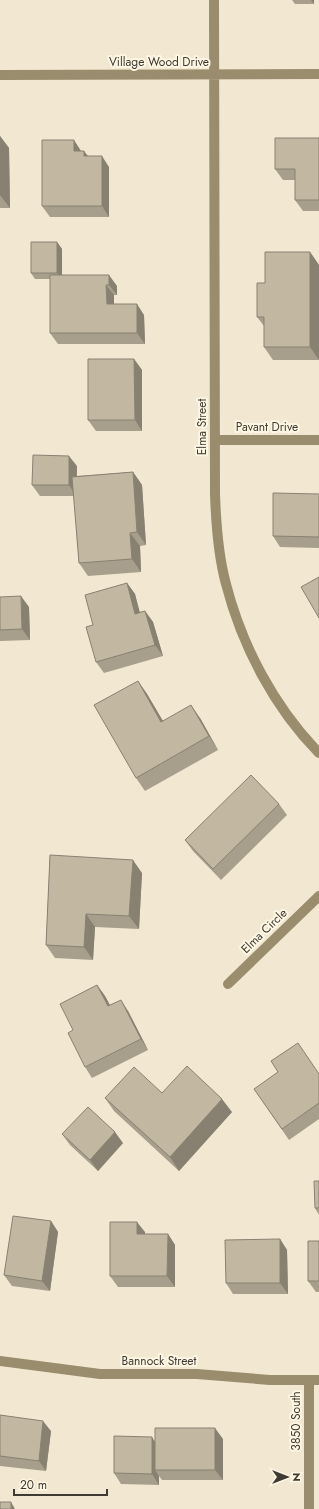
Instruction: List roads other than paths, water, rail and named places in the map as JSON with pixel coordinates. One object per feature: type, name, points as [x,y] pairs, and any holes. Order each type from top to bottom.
[{"type":"street","name":"Elma Street","points":[[214,0],[215,494],[218,538],[226,584],[236,617],[266,683],[286,713],[319,753]]},
{"type":"street","name":"Village Wood Drive","points":[[0,75],[319,74]]},
{"type":"street","name":"Pavant Drive","points":[[215,440],[319,440]]},
{"type":"street","name":"Elma Circle","points":[[228,984],[319,896]]},
{"type":"street","name":"Bannock Street","points":[[0,1362],[100,1374],[197,1374],[270,1380],[314,1380]]},
{"type":"street","name":"3850 South","points":[[309,1509],[314,1380]]}]
